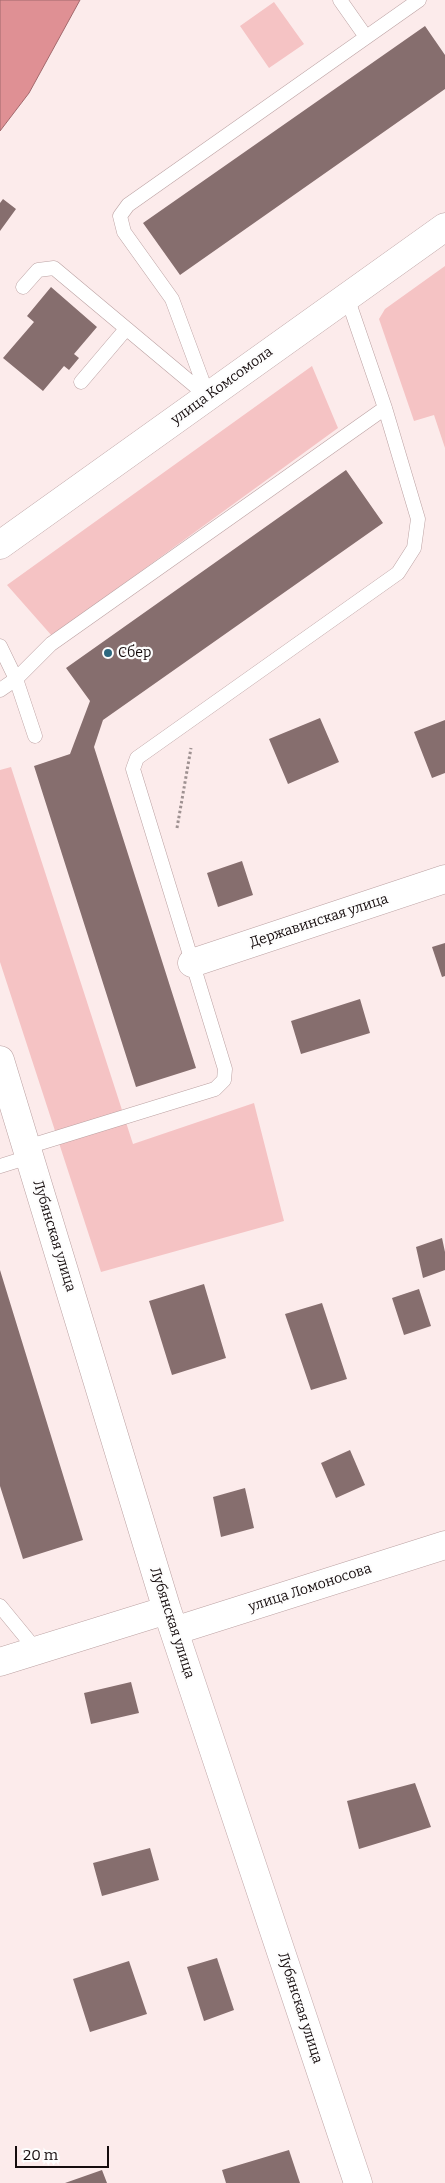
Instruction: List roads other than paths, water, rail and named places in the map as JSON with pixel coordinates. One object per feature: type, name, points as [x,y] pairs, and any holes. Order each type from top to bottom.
[{"type":"street","name":"улица Комсомола","points":[[0,545],[445,227]]},
{"type":"street","name":"Державинская улица","points":[[192,963],[445,879]]},
{"type":"street","name":"Лубянская улица","points":[[0,1060],[171,1620],[358,2183]]},
{"type":"street","name":"улица Ломоносова","points":[[0,1662],[37,1651],[171,1620],[445,1545]]},
{"type":"lane","points":[[340,0],[366,37]]},
{"type":"lane","points":[[208,396],[172,299],[124,232],[120,216],[128,205],[419,0]]},
{"type":"lane","points":[[23,286],[38,270],[54,268],[208,396]]},
{"type":"lane","points":[[0,1166],[28,1152],[215,1089],[224,1080],[225,1070],[132,769],[137,758],[398,573],[414,548],[418,520],[385,408],[347,296]]},
{"type":"lane","points":[[81,382],[126,329]]},
{"type":"lane","points":[[0,690],[16,679],[51,644],[385,408]]},
{"type":"lane","points":[[0,646],[16,679],[35,736]]},
{"type":"lane","points":[[0,1606],[37,1651]]},
{"type":"place","name":"Сбер","points":[[108,653]]}]
